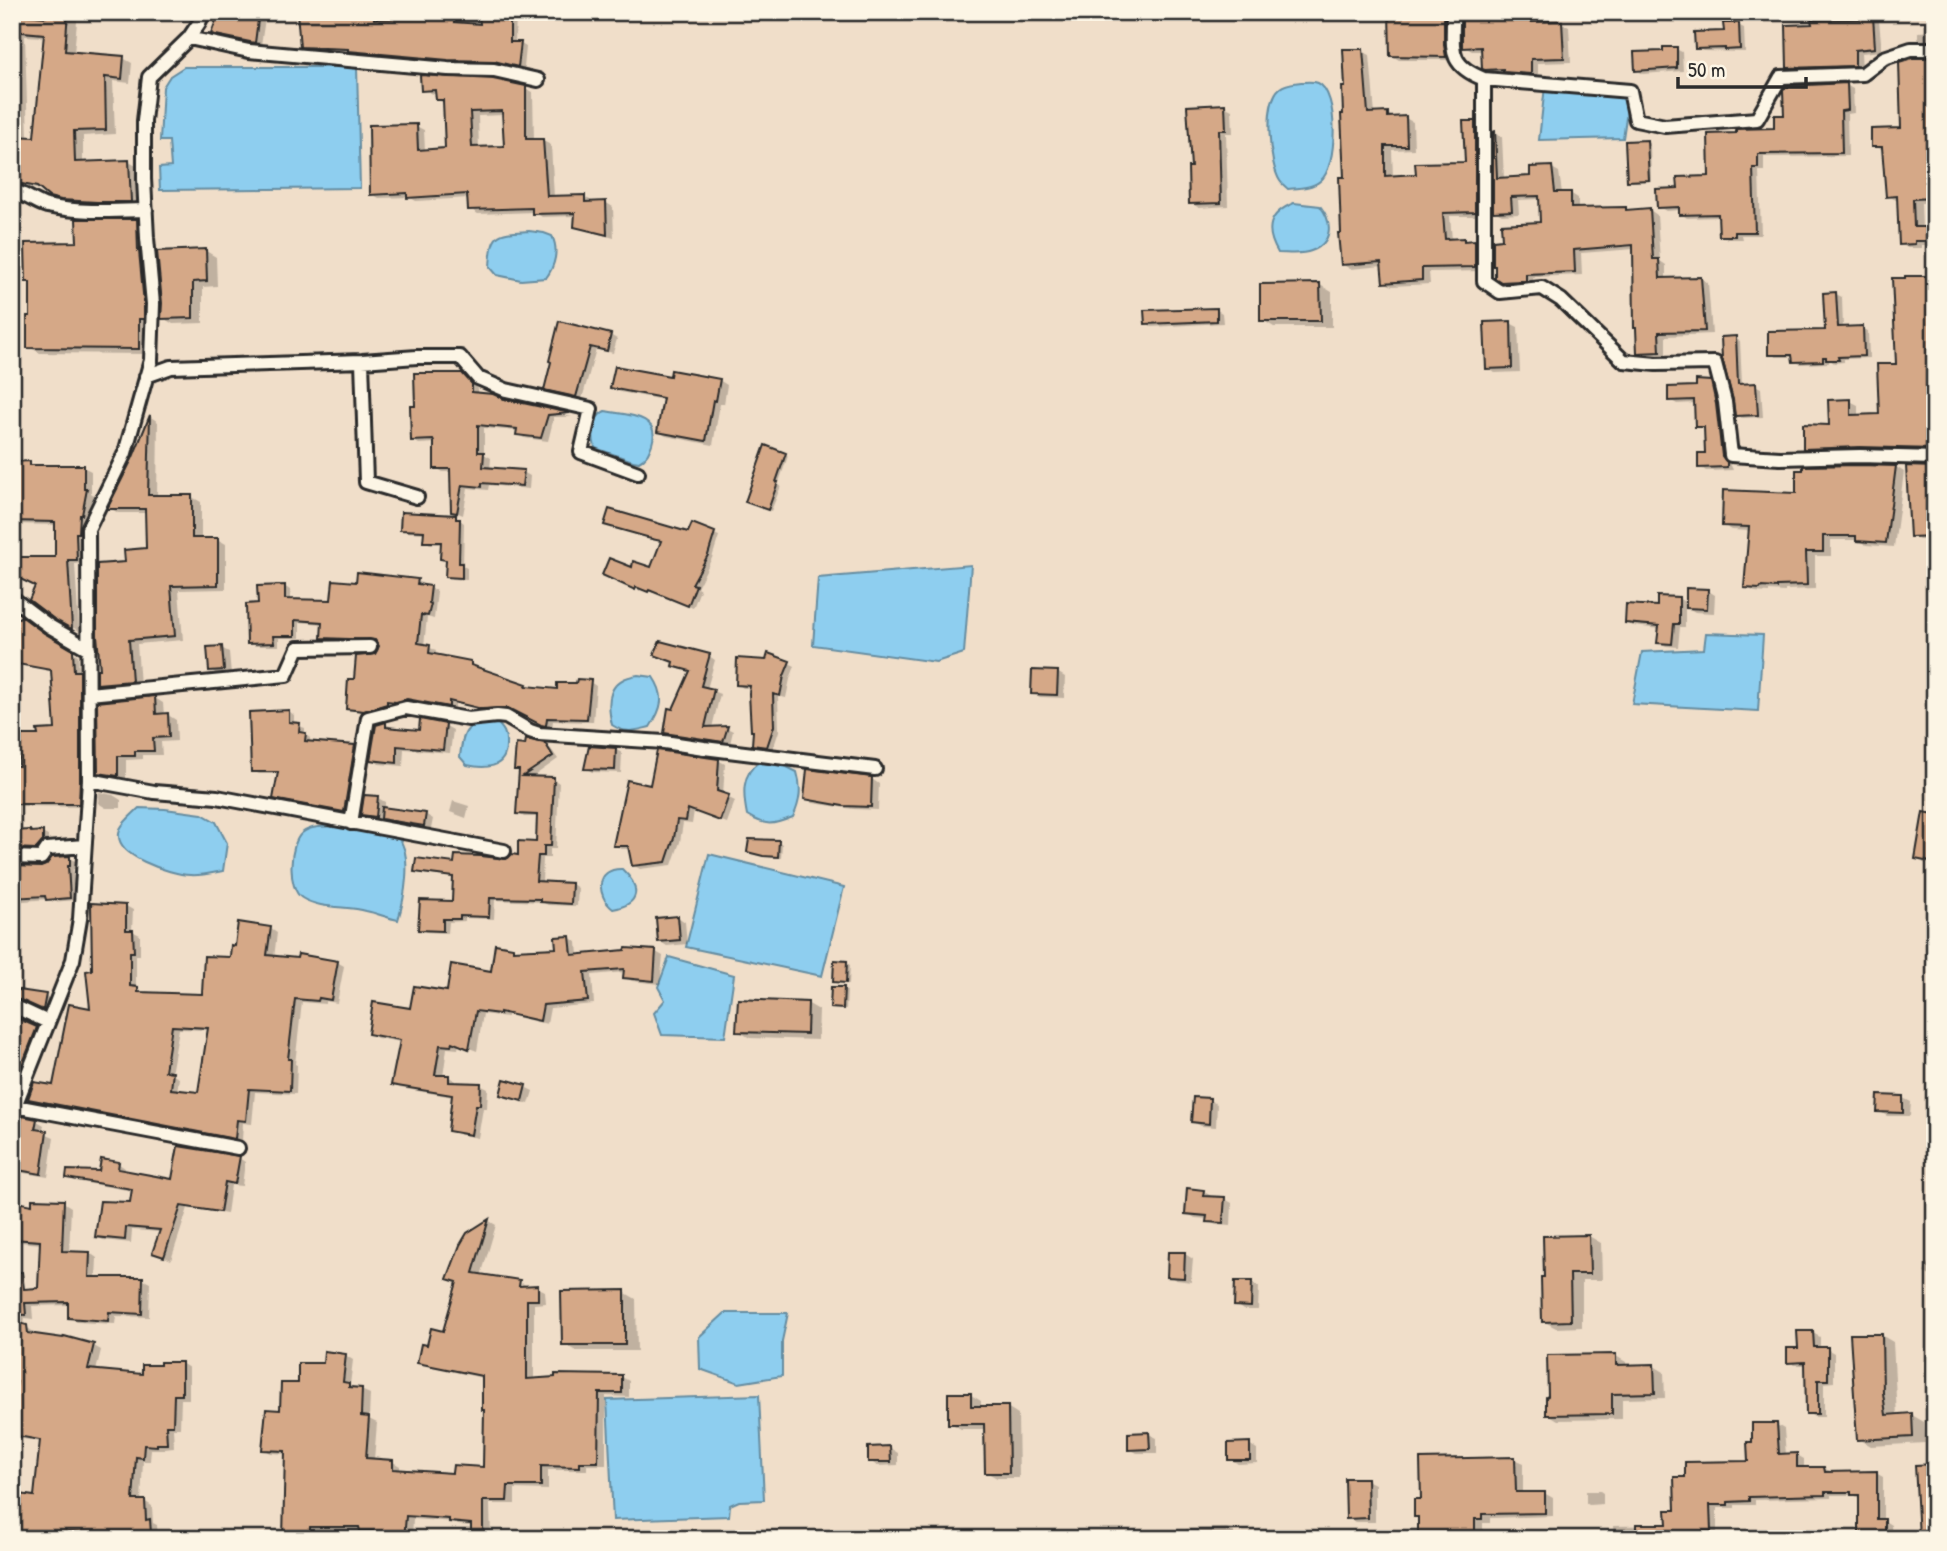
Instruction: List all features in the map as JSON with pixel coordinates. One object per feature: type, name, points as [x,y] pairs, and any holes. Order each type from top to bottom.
[{"type":"street","points":[[203,12],[190,38],[149,77],[144,121],[146,209],[153,304],[151,360],[125,453],[88,529],[89,780],[80,919],[73,960],[14,1112],[238,1148]]},
{"type":"street","points":[[1453,12],[1454,55],[1459,66],[1484,79],[1630,91],[1636,120],[1665,126],[1757,119],[1781,77],[1863,74],[1884,58],[1911,49],[1935,49]]},
{"type":"street","points":[[190,38],[249,51],[448,69],[494,70],[538,80]]},
{"type":"street","points":[[1484,79],[1484,281],[1500,292],[1542,288],[1561,300],[1624,361],[1715,363],[1725,402],[1731,455],[1780,458],[1935,458]]},
{"type":"street","points":[[12,191],[44,205],[74,210],[146,209]]},
{"type":"street","points":[[146,376],[171,367],[460,357],[478,378],[506,390],[591,409],[581,452],[638,473]]},
{"type":"street","points":[[362,361],[366,482],[417,497]]},
{"type":"street","points":[[12,598],[49,626],[89,649]]},
{"type":"street","points":[[89,694],[286,675],[298,648],[370,647]]},
{"type":"street","points":[[351,823],[368,718],[406,708],[468,719],[497,716],[539,734],[664,742],[875,769]]},
{"type":"street","points":[[89,780],[154,792],[218,797],[504,851]]},
{"type":"street","points":[[12,857],[41,858],[47,849],[84,846]]},
{"type":"street","points":[[12,1007],[48,1022]]},
{"type":"water","points":[[184,67],[357,67],[360,188],[160,190],[159,168],[171,167],[169,141],[160,141],[163,87],[170,76]]},
{"type":"water","points":[[1301,82],[1316,82],[1325,89],[1333,115],[1333,147],[1326,173],[1320,181],[1309,186],[1288,189],[1280,181],[1273,161],[1271,106],[1280,88]]},
{"type":"water","points":[[1545,86],[1622,95],[1627,111],[1623,138],[1539,140]]},
{"type":"water","points":[[1294,203],[1320,206],[1327,219],[1329,232],[1324,243],[1307,252],[1278,253],[1271,236],[1271,223],[1279,212]]},
{"type":"water","points":[[529,231],[552,236],[554,241],[555,258],[546,278],[521,280],[497,275],[490,267],[495,241],[503,234]]},
{"type":"water","points":[[605,411],[631,415],[647,421],[652,427],[652,444],[642,460],[633,461],[595,448],[595,422]]},
{"type":"water","points":[[971,565],[964,653],[936,662],[813,645],[818,578]]},
{"type":"water","points":[[1706,633],[1763,635],[1758,711],[1632,704],[1642,652],[1704,649]]},
{"type":"water","points":[[638,675],[653,677],[660,690],[660,708],[650,727],[621,730],[612,725],[609,707],[612,692],[620,681]]},
{"type":"water","points":[[495,721],[503,729],[506,738],[502,759],[493,766],[467,765],[460,757],[468,729]]},
{"type":"water","points":[[759,762],[787,767],[797,772],[800,795],[793,817],[770,824],[747,815],[744,793],[746,779]]},
{"type":"water","points":[[139,808],[202,814],[216,822],[227,843],[223,871],[198,875],[181,874],[144,862],[133,855],[119,839],[120,829]]},
{"type":"water","points":[[345,827],[389,834],[399,839],[403,846],[406,878],[398,920],[358,909],[316,904],[297,893],[292,876],[292,856],[294,846],[302,833],[311,828]]},
{"type":"water","points":[[709,854],[844,887],[822,976],[686,947]]},
{"type":"water","points":[[622,869],[633,882],[635,894],[629,903],[613,909],[603,897],[601,884],[607,873]]},
{"type":"water","points":[[669,957],[734,975],[725,1037],[662,1035],[654,1013],[665,1000],[658,987]]},
{"type":"water","points":[[725,1313],[788,1313],[782,1341],[782,1376],[739,1383],[700,1369],[699,1337]]},
{"type":"water","points":[[759,1395],[764,1500],[739,1501],[730,1505],[729,1516],[613,1520],[607,1400]]},
{"type":"building","points":[[46,12],[68,12],[65,51],[124,56],[122,79],[105,77],[106,130],[74,131],[75,162],[129,160],[131,202],[61,200],[49,197],[37,187],[12,182],[12,136],[34,137],[44,34],[12,31],[12,14],[46,17]]},
{"type":"building","points":[[219,12],[259,12],[255,43],[211,34]]},
{"type":"building","points":[[297,12],[374,12],[374,19],[430,18],[430,12],[454,12],[454,22],[480,24],[479,12],[510,12],[510,42],[521,42],[518,67],[494,61],[448,60],[348,49],[300,47]]},
{"type":"building","points":[[1389,12],[1444,12],[1446,57],[1390,56]]},
{"type":"building","points":[[1462,12],[1530,12],[1530,22],[1562,21],[1564,58],[1531,59],[1531,74],[1503,72],[1503,69],[1482,69],[1481,47],[1462,48]]},
{"type":"building","points":[[1873,16],[1875,48],[1855,50],[1855,66],[1787,68],[1786,25],[1812,24],[1811,20],[1860,19],[1859,17]]},
{"type":"building","points":[[1723,23],[1739,23],[1740,49],[1695,49],[1694,32],[1724,31]]},
{"type":"building","points":[[1663,47],[1677,47],[1677,68],[1635,71],[1634,52],[1663,51]]},
{"type":"building","points":[[1343,49],[1363,49],[1368,113],[1388,112],[1388,117],[1406,116],[1407,146],[1385,146],[1385,176],[1416,174],[1415,163],[1465,162],[1463,121],[1475,121],[1475,212],[1443,213],[1445,239],[1475,240],[1475,267],[1422,268],[1422,280],[1383,283],[1381,262],[1341,265],[1338,233],[1341,233],[1339,177],[1344,177],[1341,114],[1342,87],[1345,87]]},
{"type":"building","points":[[1912,58],[1933,58],[1935,198],[1913,199],[1914,227],[1935,227],[1935,241],[1915,241],[1915,244],[1899,245],[1897,196],[1886,197],[1882,147],[1871,147],[1871,129],[1901,128],[1899,62]]},
{"type":"building","points":[[420,75],[493,79],[526,86],[526,139],[543,139],[547,196],[585,195],[585,202],[606,201],[607,235],[574,227],[575,213],[532,214],[532,208],[468,210],[467,194],[407,198],[407,193],[370,195],[369,125],[417,124],[418,150],[445,148],[443,100],[436,100],[435,90],[421,91]],"holes":[[[502,111],[504,146],[472,147],[470,112]]]},
{"type":"building","points":[[1847,83],[1848,110],[1841,111],[1842,153],[1758,154],[1758,168],[1753,168],[1755,232],[1735,232],[1735,236],[1719,236],[1718,214],[1679,215],[1679,207],[1657,208],[1656,189],[1678,188],[1677,177],[1709,176],[1708,134],[1736,133],[1736,129],[1774,128],[1774,115],[1784,115],[1783,91],[1788,86]]},
{"type":"building","points":[[1225,104],[1226,130],[1219,130],[1221,203],[1189,204],[1188,167],[1191,167],[1187,106]]},
{"type":"building","points":[[1495,131],[1497,178],[1530,176],[1530,167],[1552,166],[1555,192],[1571,192],[1571,208],[1650,208],[1653,259],[1659,259],[1660,278],[1701,277],[1705,331],[1659,332],[1660,352],[1637,353],[1633,245],[1574,250],[1575,272],[1526,274],[1526,281],[1501,282],[1495,278],[1493,240],[1502,239],[1501,224],[1540,222],[1539,196],[1511,197],[1512,211],[1493,212]]},
{"type":"building","points":[[1647,140],[1649,180],[1627,181],[1625,141]]},
{"type":"building","points":[[76,219],[137,219],[144,304],[144,319],[139,319],[139,349],[27,348],[30,282],[26,282],[25,243],[77,242]]},
{"type":"building","points":[[206,249],[207,281],[193,282],[193,318],[161,319],[157,251]]},
{"type":"building","points":[[1927,276],[1927,279],[1935,279],[1935,308],[1932,308],[1935,343],[1935,397],[1932,397],[1934,449],[1803,449],[1803,424],[1829,425],[1828,400],[1851,399],[1851,415],[1879,414],[1877,364],[1896,364],[1892,278]]},
{"type":"building","points":[[1320,283],[1321,321],[1260,321],[1260,284]]},
{"type":"building","points":[[1836,292],[1838,327],[1863,326],[1864,356],[1838,357],[1839,360],[1826,360],[1826,357],[1823,357],[1823,361],[1793,362],[1792,355],[1768,355],[1768,331],[1825,330],[1823,293]]},
{"type":"building","points":[[1217,308],[1217,321],[1145,324],[1144,310]]},
{"type":"building","points":[[559,321],[611,334],[607,351],[590,347],[576,397],[544,390]]},
{"type":"building","points":[[1511,321],[1512,368],[1486,369],[1484,322]]},
{"type":"building","points":[[1736,336],[1738,384],[1756,383],[1758,415],[1735,416],[1722,358],[1721,337]]},
{"type":"building","points":[[615,366],[670,376],[671,370],[720,379],[716,401],[713,400],[706,441],[657,432],[663,398],[610,388]]},
{"type":"building","points":[[414,373],[462,373],[472,384],[472,392],[493,394],[504,399],[570,413],[548,415],[541,438],[516,435],[517,429],[478,425],[478,452],[484,452],[483,467],[524,470],[522,486],[482,483],[482,487],[462,485],[457,513],[451,512],[450,469],[434,469],[433,440],[411,441],[410,406],[415,406]]},
{"type":"building","points":[[1696,380],[1711,381],[1722,456],[1727,467],[1698,468],[1698,453],[1705,453],[1704,427],[1695,427],[1694,400],[1668,401],[1668,387],[1696,386]]},
{"type":"building","points":[[150,415],[148,495],[192,495],[192,538],[218,538],[218,585],[171,586],[175,636],[129,640],[132,681],[97,684],[97,669],[100,669],[97,564],[125,562],[124,550],[146,548],[145,509],[107,509]]},
{"type":"building","points":[[765,445],[786,453],[768,510],[745,502]]},
{"type":"building","points":[[30,461],[30,465],[84,465],[84,489],[87,489],[80,515],[79,533],[76,533],[77,560],[68,560],[72,629],[29,600],[35,586],[12,575],[12,557],[55,557],[55,522],[12,521],[12,462]]},
{"type":"building","points":[[1803,466],[1896,466],[1886,543],[1856,541],[1856,536],[1823,536],[1823,552],[1806,552],[1807,585],[1744,588],[1749,527],[1722,526],[1723,490],[1796,493],[1796,470],[1803,470]]},
{"type":"building","points":[[1906,466],[1935,467],[1935,536],[1910,537]]},
{"type":"building","points":[[609,509],[688,532],[692,523],[715,532],[708,555],[692,584],[696,585],[688,606],[649,590],[648,592],[636,587],[635,590],[602,575],[609,558],[632,567],[633,561],[651,567],[661,541],[604,525]]},
{"type":"building","points":[[401,512],[456,515],[456,519],[460,519],[459,563],[462,563],[462,578],[445,577],[446,560],[440,559],[441,542],[423,542],[424,531],[400,530]]},
{"type":"building","points":[[357,572],[418,579],[417,584],[431,586],[431,604],[428,616],[421,615],[418,643],[430,645],[429,653],[471,661],[471,665],[527,684],[526,686],[557,689],[557,683],[576,683],[577,679],[591,680],[587,719],[547,718],[546,726],[508,708],[482,709],[449,701],[449,707],[407,699],[387,701],[387,704],[364,711],[346,709],[348,679],[354,679],[356,656],[375,654],[379,646],[375,640],[321,638],[322,622],[295,620],[295,636],[273,636],[274,643],[247,644],[246,604],[258,603],[257,586],[285,585],[285,599],[331,600],[333,580],[356,582]]},
{"type":"building","points":[[1686,588],[1708,589],[1707,609],[1686,608]]},
{"type":"building","points":[[1657,596],[1679,597],[1679,624],[1674,624],[1672,644],[1657,643],[1659,626],[1625,623],[1626,604],[1657,606]]},
{"type":"building","points":[[21,616],[73,650],[74,671],[80,671],[79,804],[12,804],[12,765],[19,766],[19,735],[38,735],[37,730],[55,729],[51,670],[12,663],[12,627],[15,617]]},
{"type":"building","points":[[660,641],[710,654],[701,686],[714,689],[705,727],[728,726],[723,742],[664,733],[668,708],[673,709],[690,671],[672,666],[673,662],[654,655]]},
{"type":"building","points":[[222,646],[224,670],[209,671],[207,647]]},
{"type":"building","points":[[768,653],[790,661],[780,696],[773,694],[774,726],[767,747],[752,745],[750,686],[736,685],[737,658],[766,660]]},
{"type":"building","points":[[1032,670],[1058,671],[1057,695],[1031,694]]},
{"type":"building","points":[[155,696],[156,714],[168,713],[169,737],[153,738],[154,751],[135,751],[135,756],[118,756],[118,776],[98,773],[97,702]]},
{"type":"building","points":[[289,710],[289,722],[300,723],[299,732],[306,733],[305,741],[355,745],[344,812],[273,799],[278,772],[251,772],[249,712]]},
{"type":"building","points":[[420,719],[446,724],[443,750],[397,746],[397,763],[370,760],[376,725],[386,722],[386,727],[419,730]]},
{"type":"building","points":[[526,739],[545,743],[553,756],[523,776],[554,777],[551,846],[544,846],[544,856],[538,856],[536,881],[572,883],[571,904],[540,902],[540,899],[490,898],[489,917],[460,916],[460,919],[443,919],[443,931],[418,930],[420,900],[452,901],[453,877],[414,872],[416,858],[454,863],[455,855],[506,859],[512,854],[518,855],[518,841],[536,842],[537,815],[516,814],[519,770],[514,770],[516,744],[525,745]]},
{"type":"building","points":[[589,746],[616,748],[615,770],[584,769]]},
{"type":"building","points":[[657,750],[719,759],[717,791],[729,795],[720,821],[688,809],[686,821],[677,820],[666,862],[632,866],[628,846],[613,846],[627,780],[650,785]]},
{"type":"building","points":[[807,769],[872,777],[871,807],[843,806],[804,799]]},
{"type":"building","points":[[364,795],[378,796],[376,817],[361,815]]},
{"type":"building","points":[[382,807],[426,813],[424,826],[381,819]]},
{"type":"building","points":[[1923,812],[1935,814],[1930,862],[1915,859]]},
{"type":"building","points":[[12,831],[43,831],[43,841],[36,849],[12,848]]},
{"type":"building","points":[[749,839],[779,840],[778,857],[747,852]]},
{"type":"building","points":[[70,856],[70,898],[12,898],[12,866],[41,867],[52,857]]},
{"type":"building","points":[[91,903],[126,905],[126,930],[133,930],[134,952],[130,952],[130,986],[138,987],[138,992],[202,994],[204,956],[230,957],[231,945],[235,946],[238,922],[271,927],[267,955],[297,958],[298,954],[338,961],[331,1000],[295,999],[288,1059],[291,1059],[290,1091],[249,1089],[246,1121],[237,1120],[235,1139],[28,1099],[34,1082],[53,1085],[69,1004],[90,1008],[86,971],[92,970]],"holes":[[[172,1026],[208,1028],[198,1092],[171,1089],[173,1072],[165,1071]]]},
{"type":"building","points":[[678,916],[680,940],[658,942],[656,918]]},
{"type":"building","points":[[570,936],[572,955],[626,948],[656,950],[654,981],[623,978],[624,969],[585,972],[588,1001],[543,1005],[540,1021],[500,1012],[476,1011],[469,1049],[452,1042],[451,1046],[440,1045],[435,1075],[449,1075],[449,1082],[481,1083],[480,1105],[476,1105],[471,1135],[448,1131],[452,1095],[391,1085],[400,1040],[368,1034],[373,1002],[410,1008],[414,986],[447,991],[451,964],[491,971],[495,944],[513,947],[513,950],[556,948],[555,937]]},
{"type":"building","points":[[834,960],[847,961],[846,983],[833,982]]},
{"type":"building","points":[[831,987],[844,987],[843,1009],[830,1008]]},
{"type":"building","points":[[12,989],[46,994],[43,1010],[12,998]]},
{"type":"building","points":[[738,999],[808,1002],[807,1034],[736,1032]]},
{"type":"building","points":[[12,1016],[37,1027],[22,1065],[12,1061]]},
{"type":"building","points":[[504,1079],[526,1085],[522,1101],[500,1095]]},
{"type":"building","points":[[1878,1095],[1903,1096],[1903,1113],[1877,1112]]},
{"type":"building","points":[[1193,1097],[1210,1098],[1209,1124],[1191,1122]]},
{"type":"building","points":[[22,1116],[37,1119],[35,1129],[47,1131],[41,1174],[12,1169]]},
{"type":"building","points":[[178,1146],[240,1156],[235,1184],[225,1182],[220,1212],[181,1206],[164,1257],[152,1253],[160,1230],[126,1227],[125,1240],[95,1237],[100,1201],[130,1202],[132,1189],[66,1178],[67,1170],[99,1171],[101,1159],[119,1162],[118,1169],[172,1179]]},
{"type":"building","points":[[1187,1188],[1204,1190],[1203,1196],[1225,1197],[1223,1223],[1206,1222],[1207,1216],[1185,1214]]},
{"type":"building","points":[[32,1199],[64,1200],[62,1251],[90,1252],[89,1277],[143,1277],[142,1314],[109,1312],[108,1321],[68,1318],[68,1302],[25,1303],[26,1315],[12,1314],[12,1272],[22,1272],[24,1289],[38,1288],[40,1241],[12,1239],[12,1201],[32,1205]]},
{"type":"building","points":[[489,1219],[473,1273],[520,1280],[519,1286],[538,1285],[538,1300],[527,1300],[527,1379],[555,1377],[555,1374],[622,1375],[622,1393],[599,1393],[598,1462],[580,1462],[580,1467],[541,1466],[541,1486],[508,1486],[507,1501],[483,1501],[483,1539],[471,1539],[471,1524],[449,1522],[449,1519],[406,1516],[404,1539],[372,1539],[373,1531],[360,1531],[359,1527],[310,1527],[310,1539],[283,1539],[285,1451],[262,1450],[266,1409],[280,1410],[281,1383],[298,1383],[298,1363],[323,1363],[324,1351],[346,1354],[343,1382],[349,1383],[349,1387],[362,1388],[361,1416],[369,1417],[366,1458],[393,1460],[393,1469],[452,1473],[453,1465],[483,1467],[482,1376],[417,1363],[421,1344],[427,1345],[431,1328],[443,1331],[457,1282],[447,1279],[460,1245],[467,1233]]},
{"type":"building","points":[[1589,1235],[1590,1274],[1570,1274],[1571,1321],[1542,1322],[1543,1236]]},
{"type":"building","points":[[1168,1252],[1185,1252],[1184,1278],[1167,1277]]},
{"type":"building","points":[[1235,1281],[1252,1281],[1251,1307],[1234,1306]]},
{"type":"building","points":[[625,1290],[625,1345],[562,1345],[561,1291]]},
{"type":"building","points":[[12,1321],[27,1325],[28,1333],[64,1336],[94,1344],[88,1369],[142,1374],[142,1365],[182,1362],[182,1395],[174,1395],[173,1425],[166,1425],[167,1444],[144,1445],[143,1458],[136,1457],[133,1500],[145,1500],[146,1520],[150,1519],[151,1534],[131,1535],[131,1539],[108,1539],[95,1536],[95,1533],[66,1532],[66,1539],[13,1539],[15,1525],[12,1525],[12,1493],[34,1496],[40,1440],[12,1435],[12,1412],[17,1381],[12,1380]]},
{"type":"building","points":[[1797,1331],[1813,1331],[1814,1347],[1828,1347],[1828,1380],[1818,1380],[1818,1414],[1806,1414],[1805,1362],[1787,1363],[1787,1348],[1798,1348]]},
{"type":"building","points":[[1850,1334],[1882,1334],[1886,1415],[1912,1413],[1913,1437],[1857,1440]]},
{"type":"building","points":[[1616,1354],[1616,1365],[1654,1364],[1655,1393],[1612,1394],[1612,1414],[1546,1415],[1547,1355]]},
{"type":"building","points":[[948,1393],[971,1393],[971,1406],[1008,1406],[1009,1473],[985,1473],[984,1424],[948,1424]]},
{"type":"building","points":[[1752,1423],[1777,1423],[1779,1454],[1797,1453],[1797,1467],[1824,1467],[1825,1472],[1877,1471],[1877,1519],[1885,1519],[1885,1536],[1859,1536],[1859,1495],[1851,1495],[1851,1492],[1825,1492],[1825,1495],[1749,1497],[1749,1501],[1710,1505],[1711,1531],[1686,1532],[1686,1539],[1636,1539],[1636,1524],[1667,1524],[1666,1510],[1675,1510],[1674,1477],[1685,1477],[1685,1462],[1748,1461],[1747,1442],[1752,1442]]},
{"type":"building","points":[[1149,1432],[1150,1449],[1128,1450],[1128,1433]]},
{"type":"building","points":[[1250,1442],[1250,1460],[1228,1460],[1228,1443]]},
{"type":"building","points":[[890,1446],[891,1462],[868,1462],[868,1447]]},
{"type":"building","points":[[1515,1457],[1516,1492],[1545,1492],[1545,1513],[1482,1514],[1482,1519],[1475,1519],[1475,1539],[1418,1539],[1418,1517],[1414,1517],[1414,1499],[1421,1499],[1420,1459]]},
{"type":"building","points":[[1935,1464],[1935,1536],[1919,1537],[1915,1465]]},
{"type":"building","points":[[1345,1478],[1367,1478],[1368,1518],[1346,1519]]}]
